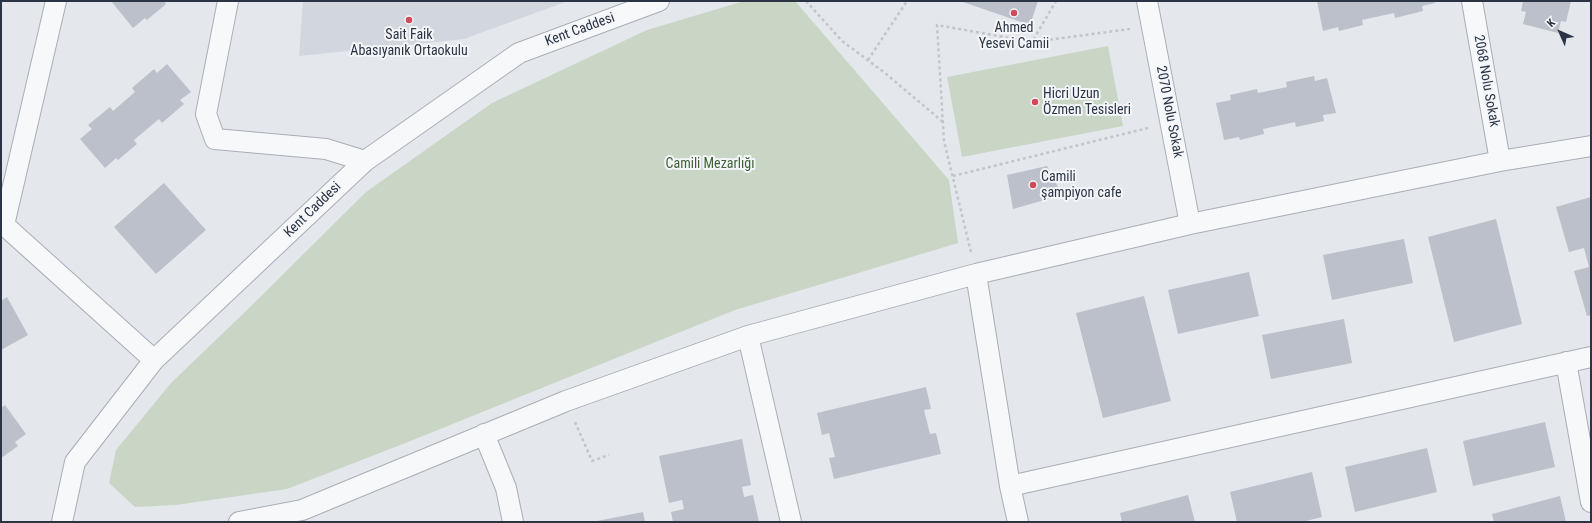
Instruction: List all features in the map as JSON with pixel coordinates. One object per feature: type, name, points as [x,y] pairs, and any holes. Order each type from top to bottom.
[{"type":"street","points":[[56,1],[3,225],[154,360]]},
{"type":"street","points":[[228,1],[206,114],[215,139],[326,149],[365,161]]},
{"type":"street","name":"Kent Caddesi","points":[[62,522],[75,462],[154,360],[365,161],[519,53],[659,1]]},
{"type":"street","name":"2070 Nolu Sokak","points":[[1147,1],[1190,224]]},
{"type":"street","name":"2068 Nolu Sokak","points":[[1472,1],[1500,162]]},
{"type":"street","points":[[239,522],[302,510],[566,401],[748,336],[976,274],[1190,224],[1500,162],[1591,146]]},
{"type":"street","points":[[976,274],[1010,486],[1018,522]]},
{"type":"street","points":[[748,336],[791,522]]},
{"type":"street","points":[[1010,486],[1591,357]]},
{"type":"street","points":[[1566,362],[1591,502]]},
{"type":"street","points":[[484,434],[506,488],[513,522]]},
{"type":"path","points":[[806,1],[842,41],[885,73],[943,123]]},
{"type":"path","points":[[868,60],[907,1]]},
{"type":"path","points":[[1032,42],[1056,1]]},
{"type":"path","points":[[976,274],[944,141],[936,25],[1032,42],[1152,26]]},
{"type":"path","points":[[953,176],[1171,123]]},
{"type":"path","points":[[566,401],[592,460],[609,455]]},
{"type":"shaded area","name":"Sait Faik Abasıyanık Ortaokulu","points":[[303,1],[568,1],[464,39],[299,56]]},
{"type":"green space","name":"Camili Mezarlığı","points":[[744,1],[795,1],[949,180],[958,243],[735,310],[408,442],[287,489],[176,505],[135,507],[109,483],[116,450],[171,383],[366,192],[492,103],[647,30]]},
{"type":"green space","name":"Hicri Uzun Özmen Tesisleri","points":[[1108,46],[1123,126],[962,157],[947,77]]},
{"type":"building","points":[[111,1],[164,1],[166,4],[147,20],[145,18],[133,28]]},
{"type":"building","name":"Ahmed Yesevi Camii","points":[[960,1],[1038,1],[1030,25]]},
{"type":"building","points":[[1317,1],[1434,1],[1435,3],[1422,6],[1423,11],[1395,18],[1394,13],[1362,20],[1363,25],[1339,31],[1338,27],[1323,31]]},
{"type":"building","points":[[1523,1],[1571,1],[1566,22],[1561,21],[1558,33],[1523,24],[1526,12],[1521,11]]},
{"type":"building","points":[[167,64],[191,92],[180,100],[184,104],[162,123],[159,119],[134,140],[137,144],[118,160],[116,158],[105,168],[80,139],[92,129],[88,125],[110,107],[113,111],[135,92],[132,88],[154,69],[157,73]]},
{"type":"building","points":[[1314,76],[1315,81],[1327,78],[1336,113],[1323,115],[1324,121],[1296,127],[1295,122],[1263,129],[1264,134],[1240,140],[1239,137],[1224,140],[1216,103],[1231,100],[1230,95],[1257,89],[1258,93],[1287,87],[1286,82]]},
{"type":"building","name":"Camili şampiyon cafe","points":[[1047,166],[1062,195],[1013,209],[1007,175]]},
{"type":"building","points":[[164,183],[206,230],[156,274],[114,227]]},
{"type":"building","points":[[1591,197],[1591,315],[1587,316],[1574,271],[1589,267],[1584,248],[1569,252],[1556,207]]},
{"type":"building","points":[[1496,219],[1522,324],[1454,342],[1428,237]]},
{"type":"building","points":[[1404,239],[1413,283],[1332,300],[1323,255]]},
{"type":"building","points":[[1249,272],[1259,316],[1178,334],[1168,290]]},
{"type":"building","points":[[1144,296],[1171,401],[1103,418],[1076,313]]},
{"type":"building","points":[[7,297],[28,335],[1,350],[1,301]]},
{"type":"building","points":[[1344,319],[1352,363],[1271,379],[1262,335]]},
{"type":"building","points":[[926,387],[931,409],[924,410],[930,434],[936,433],[941,454],[834,479],[829,458],[835,457],[829,433],[822,435],[817,413]]},
{"type":"building","points":[[5,405],[26,434],[15,442],[18,446],[1,458],[1,408]]},
{"type":"building","points":[[1545,422],[1555,467],[1473,486],[1463,441]]},
{"type":"building","points":[[742,439],[751,485],[742,487],[744,497],[753,495],[759,522],[673,522],[671,512],[684,509],[682,500],[669,503],[659,456]]},
{"type":"building","points":[[1427,448],[1437,492],[1355,512],[1345,467]]},
{"type":"building","points":[[1312,472],[1322,517],[1302,522],[1237,522],[1230,492]]},
{"type":"building","points":[[1188,495],[1195,522],[1122,522],[1120,513]]},
{"type":"building","points":[[1560,496],[1566,522],[1494,522],[1492,514]]},
{"type":"building","points":[[643,512],[645,522],[597,522],[597,521]]},
{"type":"place","name":"Ahmed Yesevi Camii","points":[[1014,13]]},
{"type":"place","name":"Sait Faik Abasıyanık Ortaokulu","points":[[409,20]]},
{"type":"place","name":"Hicri Uzun Özmen Tesisleri","points":[[1035,102]]},
{"type":"place","name":"Camili şampiyon cafe","points":[[1033,185]]}]
